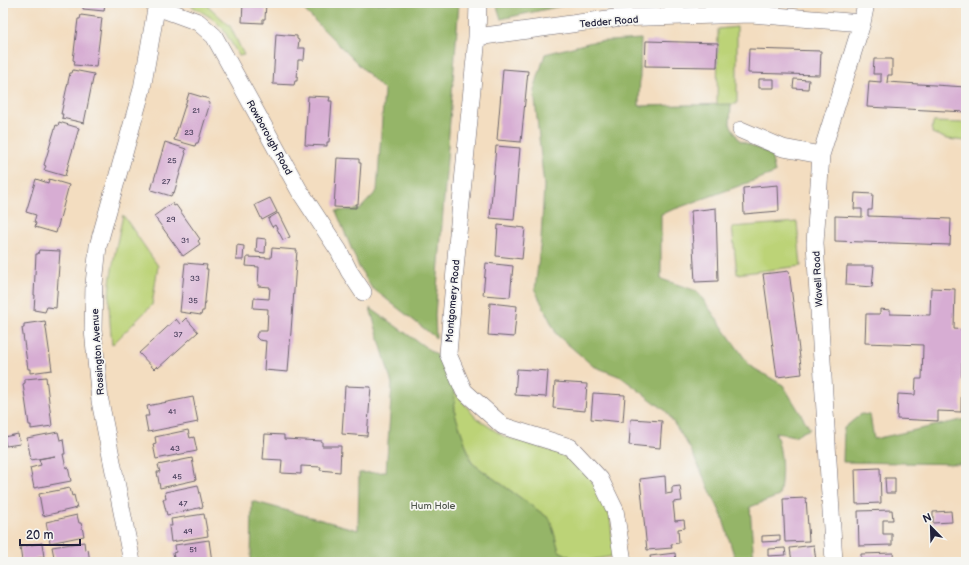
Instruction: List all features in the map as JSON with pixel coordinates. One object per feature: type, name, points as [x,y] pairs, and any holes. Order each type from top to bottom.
[{"type":"street","name":"Montgomery Road","points":[[478,3],[477,37],[458,226],[448,354],[464,391],[502,426],[570,447],[600,479],[615,510],[623,562]]},
{"type":"street","name":"Wavell Road","points":[[834,562],[815,243],[821,155],[862,23],[866,3]]},
{"type":"street","name":"Rowborough Road","points":[[157,5],[198,22],[214,36],[299,190],[339,251],[349,271],[363,292]]},
{"type":"street","name":"Rossington Avenue","points":[[132,562],[100,401],[93,330],[94,284],[98,246],[142,89],[157,5]]},
{"type":"street","name":"Tedder Road","points":[[477,37],[615,18],[751,14],[862,23]]},
{"type":"street","points":[[742,130],[783,148],[821,155]]},
{"type":"green space","points":[[187,3],[205,3],[230,26],[244,55],[239,56],[223,29],[213,19]]},
{"type":"green space","points":[[297,3],[459,3],[435,315],[436,338],[371,287],[359,267],[336,211],[360,209],[377,191],[384,90]]},
{"type":"green space","points":[[496,3],[575,3],[501,19]]},
{"type":"green space","points":[[737,27],[737,104],[717,105],[718,29]]},
{"type":"green space","points":[[641,39],[639,106],[731,104],[730,124],[739,140],[771,154],[775,173],[661,214],[661,279],[697,291],[750,366],[783,385],[810,429],[794,436],[775,432],[780,447],[782,472],[779,496],[750,507],[754,562],[736,562],[722,516],[690,448],[666,411],[621,377],[593,366],[557,335],[535,290],[541,239],[544,186],[534,90],[545,54],[592,42]]},
{"type":"green space","points":[[933,122],[966,123],[966,141],[947,139],[932,133]]},
{"type":"green space","points":[[123,215],[158,266],[152,305],[112,345],[109,291],[114,257]]},
{"type":"green space","points":[[797,222],[801,266],[737,274],[732,227]]},
{"type":"green space","name":"Hum Hole","points":[[370,308],[438,356],[454,391],[455,414],[472,463],[550,519],[559,551],[580,562],[251,562],[252,501],[358,530],[359,473],[386,472],[392,384]]},
{"type":"green space","points":[[454,391],[476,418],[503,436],[558,453],[579,466],[601,489],[610,516],[614,556],[580,562],[559,551],[550,519],[472,463],[455,414]]},
{"type":"green space","points":[[861,414],[870,415],[874,439],[966,419],[966,464],[843,462],[844,428]]},
{"type":"building","points":[[81,3],[105,3],[104,11],[83,9],[83,5],[81,5]]},
{"type":"building","points":[[243,3],[266,3],[265,19],[263,19],[263,23],[242,22]]},
{"type":"building","points":[[81,15],[102,18],[96,67],[74,65],[75,61],[73,60],[78,19],[80,19]]},
{"type":"building","points":[[276,34],[297,36],[297,39],[299,40],[298,48],[305,48],[304,60],[298,60],[297,81],[295,81],[294,85],[273,84]]},
{"type":"building","points":[[646,41],[718,43],[717,67],[645,66]]},
{"type":"building","points":[[749,49],[821,51],[820,75],[748,73]]},
{"type":"building","points":[[874,59],[892,59],[892,75],[888,75],[887,82],[966,87],[966,112],[867,107],[869,81],[881,82],[881,74],[873,74]]},
{"type":"building","points":[[503,69],[528,71],[521,142],[497,140]]},
{"type":"building","points":[[73,70],[94,74],[84,123],[62,118],[63,114],[61,114],[70,73],[72,73]]},
{"type":"building","points":[[3,73],[8,74],[5,87],[3,86]]},
{"type":"building","points":[[759,79],[774,79],[774,88],[759,88]]},
{"type":"building","points":[[794,79],[809,80],[808,89],[793,88]]},
{"type":"building","points":[[189,93],[209,99],[208,103],[210,103],[198,143],[196,143],[195,146],[174,140]]},
{"type":"building","points":[[308,96],[330,97],[329,101],[332,101],[329,142],[327,142],[327,146],[305,145]]},
{"type":"building","points":[[59,122],[79,128],[65,176],[44,170],[46,166],[44,165],[56,125],[58,126]]},
{"type":"building","points":[[165,142],[186,149],[174,193],[173,192],[171,196],[151,190]]},
{"type":"building","points":[[496,146],[520,148],[514,220],[490,218]]},
{"type":"building","points":[[337,158],[359,159],[359,163],[361,163],[358,204],[356,204],[356,208],[334,207]]},
{"type":"building","points":[[36,179],[48,183],[49,179],[69,185],[56,233],[35,227],[36,223],[34,222],[36,215],[26,212]]},
{"type":"building","points":[[778,185],[779,211],[744,214],[743,188]]},
{"type":"building","points":[[855,193],[873,194],[872,210],[868,210],[868,216],[951,219],[950,245],[835,241],[835,216],[862,217],[862,209],[854,209]]},
{"type":"building","points":[[270,198],[277,212],[262,220],[255,205]]},
{"type":"building","points":[[172,203],[174,206],[176,205],[200,239],[198,241],[200,244],[183,256],[154,216]]},
{"type":"building","points":[[716,208],[718,281],[695,282],[691,211]]},
{"type":"building","points":[[278,213],[290,237],[283,240],[275,225],[272,227],[268,219]]},
{"type":"building","points":[[498,225],[525,228],[522,259],[496,256]]},
{"type":"building","points":[[257,238],[266,239],[265,253],[256,252]]},
{"type":"building","points":[[237,245],[244,246],[243,260],[236,260]]},
{"type":"building","points":[[272,248],[297,250],[288,372],[264,370],[266,341],[259,340],[256,337],[257,333],[260,331],[267,331],[268,309],[253,308],[254,298],[269,299],[270,287],[258,286],[259,267],[246,266],[247,257],[271,258]]},
{"type":"building","points":[[39,250],[60,251],[56,308],[47,307],[45,312],[34,310],[36,254],[38,254]]},
{"type":"building","points":[[185,263],[207,265],[206,269],[208,269],[204,311],[202,311],[201,315],[180,312]]},
{"type":"building","points":[[486,263],[513,266],[510,297],[483,295]]},
{"type":"building","points":[[847,266],[874,266],[872,287],[846,285]]},
{"type":"building","points":[[789,271],[802,374],[777,377],[763,274]]},
{"type":"building","points":[[931,288],[955,289],[954,329],[966,330],[966,363],[962,363],[961,412],[938,411],[938,421],[897,419],[898,394],[915,395],[916,379],[922,379],[923,345],[865,343],[866,314],[880,314],[880,309],[890,310],[890,314],[930,315]]},
{"type":"building","points":[[490,303],[517,306],[514,337],[488,335]]},
{"type":"building","points":[[186,318],[198,332],[158,368],[157,366],[154,369],[139,353],[176,319],[180,324]]},
{"type":"building","points":[[45,321],[52,370],[30,373],[30,369],[28,369],[22,328],[24,328],[24,324]]},
{"type":"building","points":[[517,369],[548,371],[546,397],[515,395]]},
{"type":"building","points":[[46,377],[52,426],[31,429],[31,425],[29,425],[23,384],[25,383],[25,379]]},
{"type":"building","points":[[555,382],[587,384],[585,411],[553,408]]},
{"type":"building","points":[[345,386],[371,387],[367,436],[342,434]]},
{"type":"building","points":[[593,393],[625,395],[623,422],[591,419]]},
{"type":"building","points":[[193,397],[198,422],[148,432],[145,416],[149,416],[147,406]]},
{"type":"building","points":[[631,419],[662,421],[660,448],[629,445]]},
{"type":"building","points":[[188,430],[190,438],[194,437],[197,451],[156,459],[153,444],[156,443],[155,437]]},
{"type":"building","points":[[58,432],[60,440],[63,439],[65,454],[63,454],[71,481],[34,488],[30,468],[41,465],[39,459],[55,456],[31,460],[27,438]]},
{"type":"building","points":[[18,434],[20,444],[6,446],[4,437]]},
{"type":"building","points":[[265,434],[284,435],[284,439],[322,441],[322,446],[341,446],[340,472],[320,470],[321,467],[301,466],[301,474],[281,473],[282,460],[263,459]]},
{"type":"building","points":[[192,458],[196,480],[160,488],[157,472],[160,472],[158,465]]},
{"type":"building","points":[[880,468],[881,503],[856,504],[855,469]]},
{"type":"building","points":[[665,476],[666,494],[672,493],[672,487],[680,486],[682,501],[673,502],[675,521],[684,520],[685,528],[678,529],[679,543],[671,544],[672,548],[647,550],[640,479]]},
{"type":"building","points":[[885,478],[895,478],[895,493],[886,493]]},
{"type":"building","points":[[198,485],[203,507],[167,515],[163,499],[166,499],[165,492]]},
{"type":"building","points":[[70,488],[72,496],[74,495],[77,508],[43,516],[39,494]]},
{"type":"building","points":[[806,498],[809,541],[785,542],[783,499]]},
{"type":"building","points":[[892,510],[893,520],[883,520],[883,534],[892,534],[892,545],[859,546],[858,511]]},
{"type":"building","points":[[951,511],[952,522],[933,523],[933,512]]},
{"type":"building","points":[[204,514],[208,536],[171,542],[169,526],[172,526],[171,519]]},
{"type":"building","points":[[77,515],[79,523],[81,523],[84,536],[50,543],[46,522]]},
{"type":"building","points":[[780,535],[780,541],[762,542],[762,536]]},
{"type":"building","points":[[209,540],[212,562],[175,562],[173,553],[176,552],[175,545]]},
{"type":"building","points":[[84,542],[85,550],[88,549],[90,562],[55,562],[52,547]]},
{"type":"building","points":[[42,543],[44,557],[22,561],[20,547]]},
{"type":"building","points":[[814,545],[816,562],[792,562],[790,548]]},
{"type":"building","points":[[785,548],[786,555],[768,556],[768,549]]},
{"type":"building","points":[[675,553],[676,562],[651,562],[650,556]]},
{"type":"building","points":[[893,553],[894,562],[861,562],[861,554]]}]
